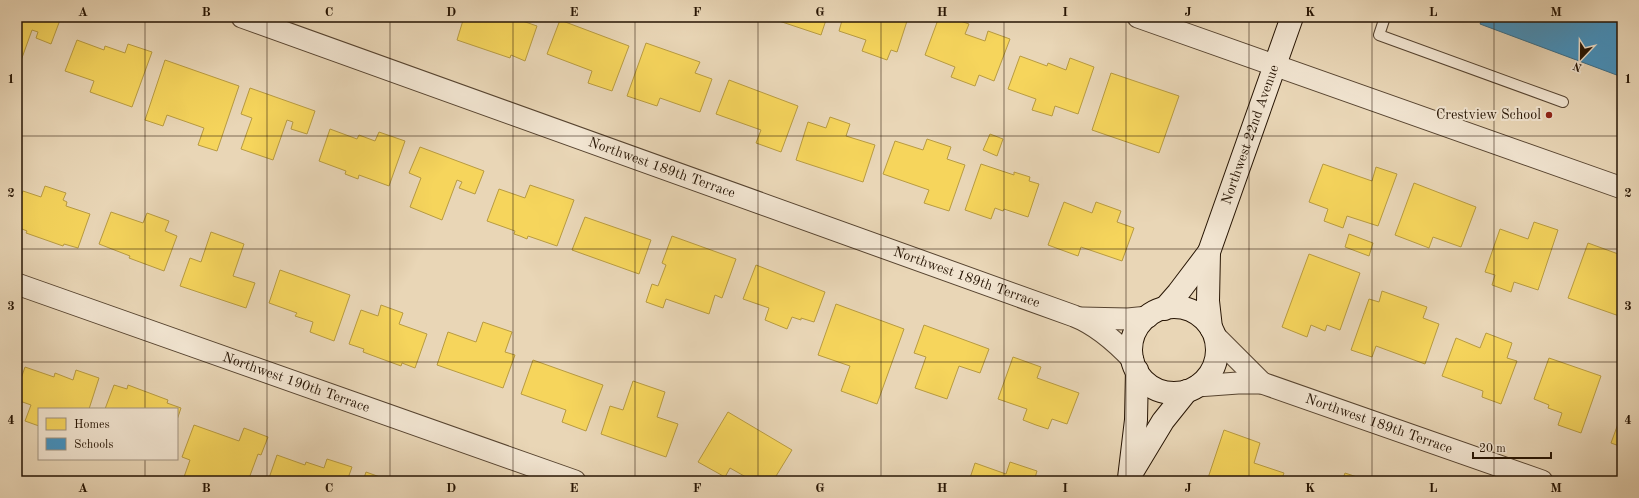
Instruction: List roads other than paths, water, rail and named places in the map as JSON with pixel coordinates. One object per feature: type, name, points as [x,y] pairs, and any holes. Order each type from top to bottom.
[{"type":"street","name":"Northwest 189th Terrace","points":[[242,17],[1080,318],[1113,340],[1135,365]]},
{"type":"street","points":[[1138,17],[1622,188]]},
{"type":"street","name":"Northwest 22nd Avenue","points":[[1156,313],[1178,293],[1209,252],[1292,17]]},
{"type":"street","name":"Northwest 22nd Avenue","points":[[1209,252],[1208,301],[1213,332]]},
{"type":"street","name":"Northwest 190th Terrace","points":[[17,284],[575,481]]},
{"type":"street","points":[[1177,307],[1190,310],[1202,318],[1213,332],[1217,354],[1214,367],[1206,380],[1180,393],[1165,392],[1151,386],[1140,377],[1131,349],[1134,335],[1141,323],[1156,313],[1177,307]]},
{"type":"street","name":"Northwest 189th Terrace","points":[[1080,318],[1128,319],[1156,313]]},
{"type":"street","name":"Northwest 189th Terrace","points":[[1213,332],[1262,383]]},
{"type":"street","points":[[1129,480],[1136,420],[1135,365]]},
{"type":"street","name":"Northwest 189th Terrace","points":[[1192,388],[1238,382],[1262,383],[1542,481]]},
{"type":"street","points":[[1129,480],[1163,421],[1192,388]]},
{"type":"lane","points":[[1385,17],[1379,35],[1563,102]]},
{"type":"place","name":"Crestview School","points":[[1549,115]]}]
